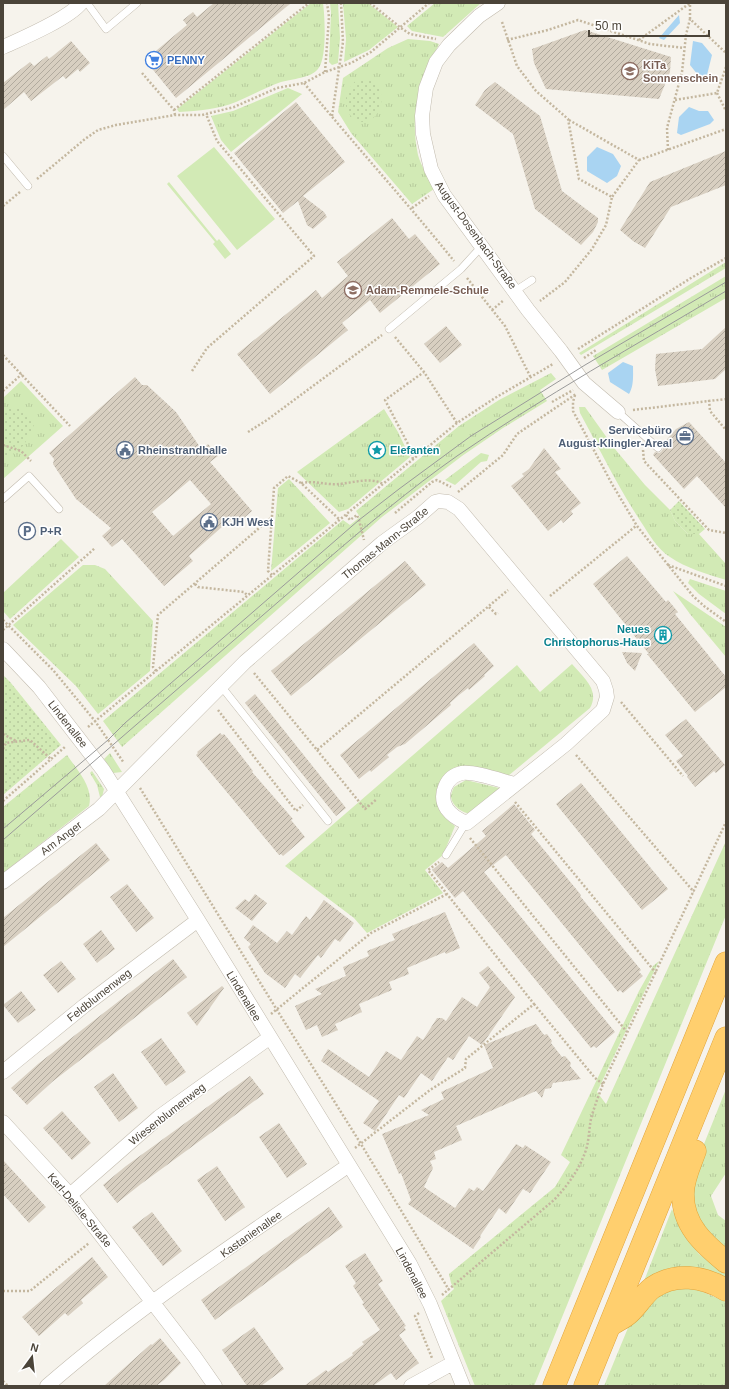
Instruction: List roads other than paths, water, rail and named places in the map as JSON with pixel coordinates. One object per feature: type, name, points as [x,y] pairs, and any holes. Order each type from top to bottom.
[{"type":"highway","points":[[554,1386],[726,964]]},
{"type":"highway","points":[[725,1040],[725,1065],[720,1088],[686,1174],[683,1193],[684,1211],[692,1228],[704,1244],[726,1262]]},
{"type":"highway","points":[[585,1386],[725,1040]]},
{"type":"highway","points":[[610,1326],[629,1313],[653,1288],[670,1279],[689,1277],[706,1280],[726,1290]]},
{"type":"street","points":[[3,47],[59,19],[71,12],[81,3]]},
{"type":"street","name":"August-Dosenbach-Straße","points":[[498,3],[479,16],[449,46],[436,62],[426,88],[422,116],[423,134],[431,169],[441,188],[482,246],[528,310],[565,357],[580,389],[618,412]]},
{"type":"street","name":"Thomas-Mann-Straße","points":[[117,792],[132,775],[245,662],[394,534],[418,517],[435,502],[439,501],[448,502],[459,509],[603,681],[606,690],[607,697],[603,710],[566,744],[510,788]]},
{"type":"street","name":"Lindenallee","points":[[3,650],[38,687],[96,760],[198,920],[269,1038],[410,1264],[430,1304],[463,1386]]},
{"type":"street","points":[[463,773],[473,774],[510,788],[464,826],[451,814],[444,804],[443,797],[445,785],[454,776],[463,773]]},
{"type":"street","name":"Am Anger","points":[[3,882],[99,809],[117,792]]},
{"type":"street","name":"Feldblumenweg","points":[[3,1072],[84,1006],[198,920]]},
{"type":"street","name":"Wiesenblumenweg","points":[[70,1195],[159,1117],[269,1038]]},
{"type":"street","name":"Karl-Delisle-Straße","points":[[3,1122],[70,1195],[152,1302]]},
{"type":"street","name":"Kastanienallee","points":[[47,1386],[87,1352],[152,1302],[346,1161]]},
{"type":"street","points":[[152,1302],[215,1386]]},
{"type":"street","points":[[411,1386],[453,1363]]},
{"type":"street","name":"Lindenallee","points":[[453,1363],[457,1386]]},
{"type":"lane","points":[[87,3],[106,29],[137,3]]},
{"type":"lane","points":[[3,156],[28,186]]},
{"type":"lane","points":[[388,329],[461,269],[482,246]]},
{"type":"lane","points":[[515,291],[532,280]]},
{"type":"lane","points":[[618,412],[658,448]]},
{"type":"lane","points":[[3,499],[29,476],[59,509]]},
{"type":"lane","points":[[221,686],[328,821]]},
{"type":"lane","points":[[446,855],[464,826]]},
{"type":"water","points":[[679,15],[680,23],[664,40],[659,38]]},
{"type":"water","points":[[693,41],[702,43],[712,55],[706,79],[698,75],[690,65]]},
{"type":"water","points":[[689,107],[699,111],[708,111],[714,120],[710,124],[681,135],[677,133],[679,117]]},
{"type":"water","points":[[597,147],[613,154],[621,166],[617,176],[607,183],[587,171],[587,157]]},
{"type":"water","points":[[623,362],[633,366],[631,391],[629,394],[610,382],[608,373]]},
{"type":"tram line","points":[[3,829],[108,740],[125,723],[359,520],[399,489],[471,436],[585,365],[726,282]]},
{"type":"tram line","points":[[3,840],[388,508],[422,481],[523,412],[726,291]]},
{"type":"place","name":"PENNY","points":[[154,60]]},
{"type":"place","name":"KiTa Sonnenschein","points":[[630,71]]},
{"type":"place","name":"Adam-Remmele-Schule","points":[[353,290]]},
{"type":"place","name":"Servicebüro August-Klingler-Areal","points":[[685,436]]},
{"type":"place","name":"Rheinstrandhalle","points":[[125,450]]},
{"type":"place","name":"Elefanten","points":[[377,450]]},
{"type":"place","name":"KJH West","points":[[209,522]]},
{"type":"place","name":"P+R","points":[[27,531]]},
{"type":"place","name":"Neues Christophorus-Haus","points":[[663,635]]}]
